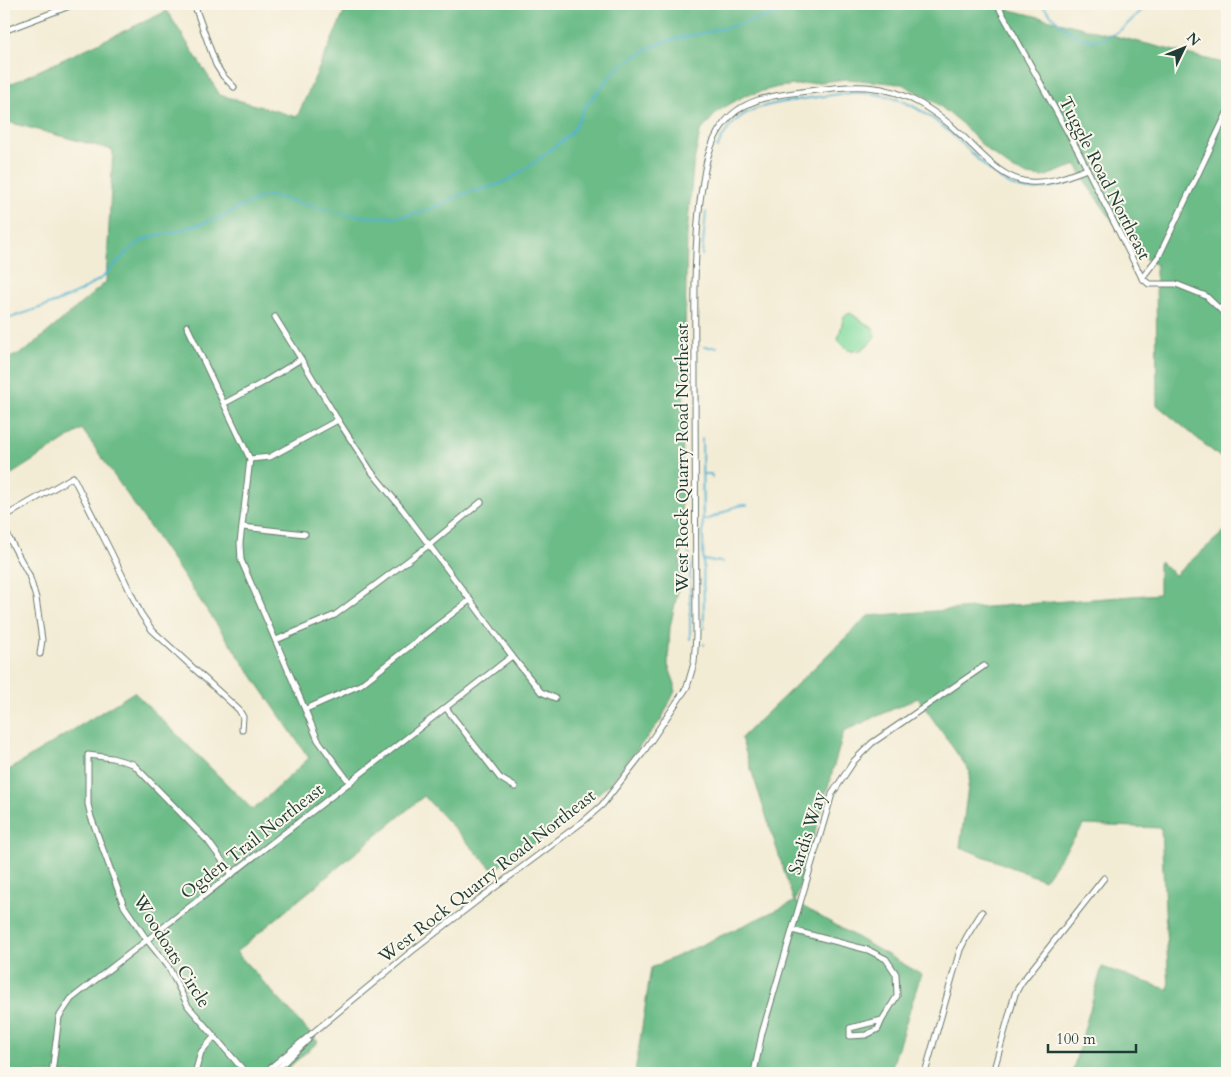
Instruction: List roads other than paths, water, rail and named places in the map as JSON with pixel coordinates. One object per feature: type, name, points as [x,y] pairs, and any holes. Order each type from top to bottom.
[{"type":"street","points":[[4,31],[75,4]]},
{"type":"street","points":[[194,4],[216,65],[223,76],[234,87]]},
{"type":"street","name":"Tuggle Road Northeast","points":[[997,4],[1087,169],[1142,278],[1149,284],[1176,284],[1206,296],[1227,316]]},
{"type":"street","name":"West Rock Quarry Road Northeast","points":[[264,1073],[433,935],[594,813],[617,788],[642,754],[688,684],[693,669],[696,643],[695,357],[697,238],[702,190],[708,157],[718,132],[728,118],[748,104],[770,96],[839,87],[876,87],[906,96],[931,110],[994,165],[1012,177],[1027,182],[1041,182],[1087,169]]},
{"type":"street","points":[[1142,278],[1159,256],[1227,113]]},
{"type":"street","points":[[275,317],[371,471],[541,692],[555,698]]},
{"type":"street","points":[[187,326],[250,459],[240,544],[241,560],[318,740],[350,783]]},
{"type":"street","points":[[224,403],[264,382],[301,359]]},
{"type":"street","points":[[250,459],[270,456],[338,420]]},
{"type":"street","points":[[4,517],[73,477],[111,552],[136,608],[152,630],[239,710],[243,717],[242,730]]},
{"type":"street","points":[[276,640],[335,615],[429,545],[481,502]]},
{"type":"street","points":[[243,527],[305,534]]},
{"type":"street","points":[[4,529],[29,575],[36,598],[42,640],[40,654]]},
{"type":"street","points":[[306,710],[360,686],[470,600]]},
{"type":"street","name":"Ogden Trail Northeast","points":[[52,1073],[59,1017],[71,999],[512,656]]},
{"type":"street","name":"Sardis Way","points":[[754,1073],[762,1033],[832,794],[854,761],[872,743],[984,666]]},
{"type":"street","points":[[446,708],[500,778],[515,787]]},
{"type":"street","name":"Woodoats Circle","points":[[232,874],[208,841],[133,764],[112,758],[88,755],[88,804],[91,818],[124,906],[147,940],[168,966],[188,1006],[246,1073]]},
{"type":"street","points":[[993,1073],[1015,994],[1104,878]]},
{"type":"street","points":[[925,1073],[960,950],[982,912]]},
{"type":"street","points":[[792,930],[868,950],[886,959],[896,974],[897,996],[878,1029],[866,1035],[850,1036],[850,1028],[882,1020]]},
{"type":"street","name":"West Rock Quarry Road Northeast","points":[[273,1073],[313,1034]]},
{"type":"street","points":[[194,1073],[201,1052],[214,1037]]},
{"type":"waterway","points":[[773,4],[788,10]]},
{"type":"waterway","points":[[4,320],[57,302],[81,291],[103,277],[127,252],[141,241],[216,219],[262,197],[271,196],[344,214],[381,217],[418,213],[463,194],[497,185],[526,169],[569,135],[586,105],[614,72],[650,48],[666,41],[725,28],[814,4]]},
{"type":"waterway","points":[[1041,4],[1068,30],[1088,40],[1098,40],[1110,36],[1123,28],[1149,4]]},
{"type":"waterway","points":[[717,148],[730,126],[738,119],[767,105],[829,95],[853,93],[878,94],[899,100],[926,114],[950,132],[987,168],[1013,186],[1032,190],[1064,184]]},
{"type":"waterway","points":[[702,255],[706,212]]},
{"type":"waterway","points":[[704,347],[717,347]]},
{"type":"waterway","points":[[702,439],[704,628]]},
{"type":"waterway","points":[[704,474],[711,474],[712,477]]},
{"type":"waterway","points":[[703,520],[715,517],[735,507],[747,505]]},
{"type":"waterway","points":[[688,540],[690,639]]},
{"type":"waterway","points":[[703,560],[722,562]]},
{"type":"waterway","points":[[1221,1073],[1227,1055]]}]
